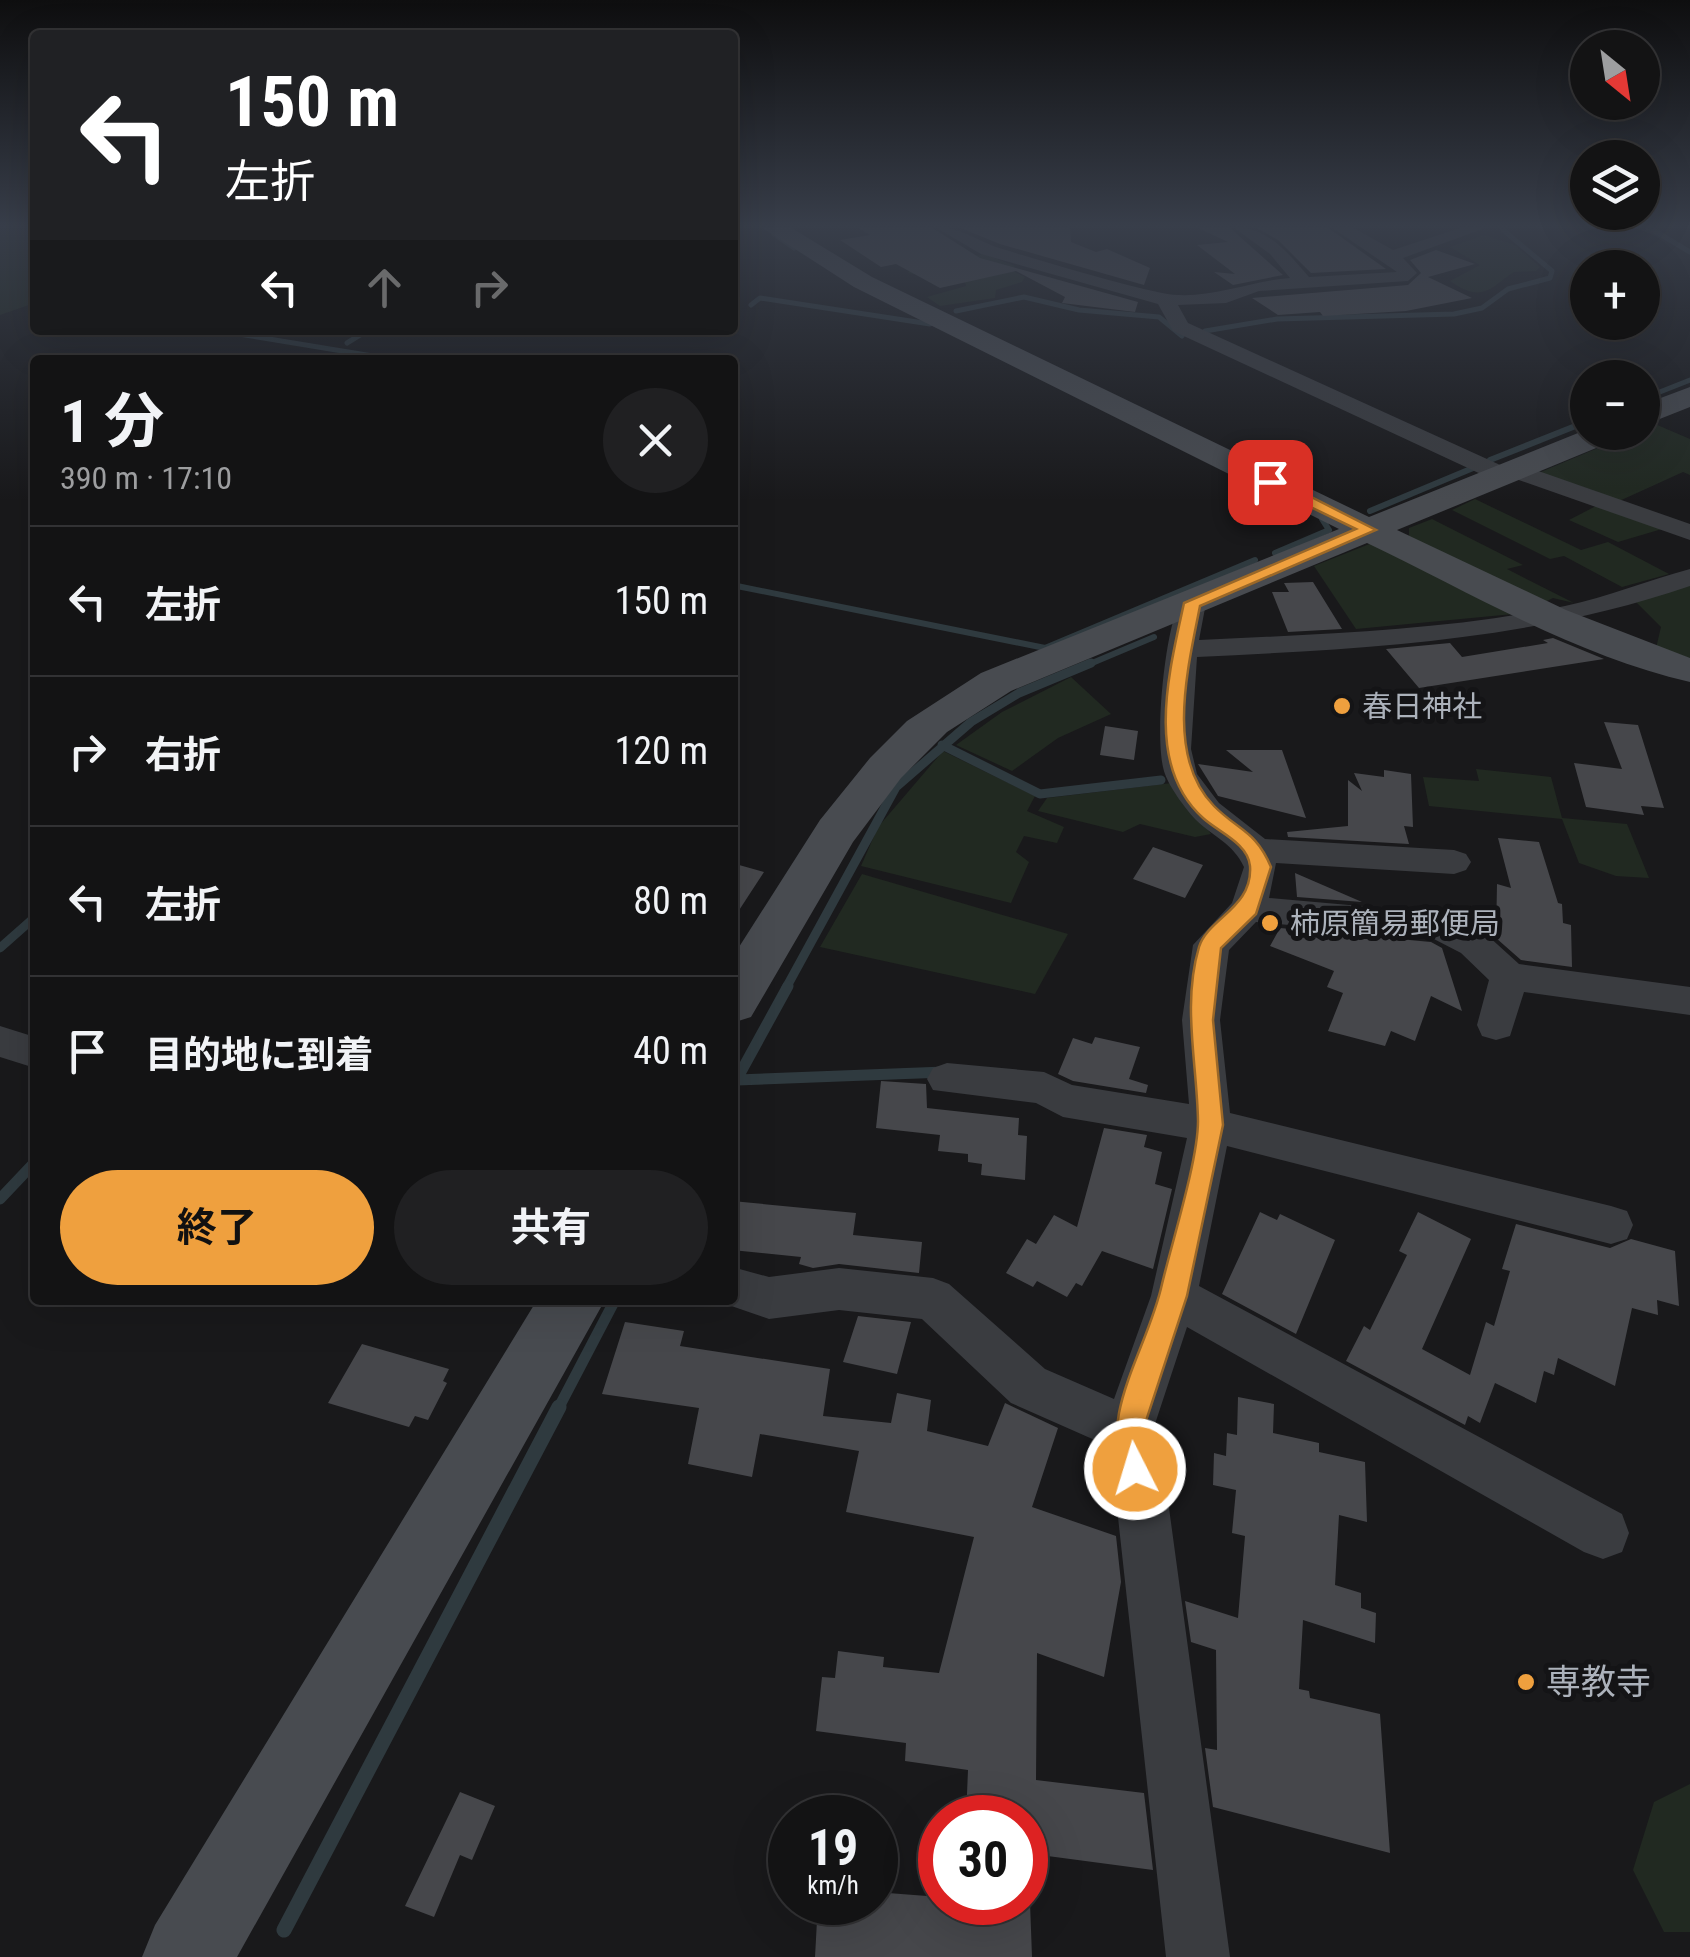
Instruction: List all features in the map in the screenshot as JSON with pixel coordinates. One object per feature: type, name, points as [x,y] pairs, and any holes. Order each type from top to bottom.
[{"type":"street","points":[[937,318],[1552,618],[1659,663],[1690,670]]},
{"type":"street","points":[[1176,318],[1180,327],[1512,474],[1690,532]]},
{"type":"street","points":[[1660,409],[1690,396]]},
{"type":"street","points":[[738,993],[810,869],[852,807],[916,735],[996,682],[1570,448]]},
{"type":"street","points":[[1183,649],[1300,644],[1552,618],[1690,576]]},
{"type":"street","points":[[1192,603],[1183,649],[1174,748],[1181,775],[1208,812],[1255,850],[1260,867],[1248,909],[1210,945],[1201,1020],[1210,1125],[1174,1296],[1128,1430],[1143,1508],[1198,1957]]},
{"type":"street","points":[[1255,850],[1454,862]]},
{"type":"street","points":[[1248,909],[1439,926],[1474,944],[1509,976],[1690,1002]]},
{"type":"street","points":[[1496,1025],[1509,976]]},
{"type":"street","points":[[0,1040],[30,1051]]},
{"type":"street","points":[[946,1078],[1044,1088],[1064,1100],[1210,1125],[1611,1225]]},
{"type":"street","points":[[738,1290],[769,1298],[839,1289],[933,1300],[1028,1386],[1128,1430]]},
{"type":"street","points":[[1174,1296],[1603,1533]]},
{"type":"street","points":[[188,1957],[570,1305]]},
{"type":"shaded area","points":[[1660,426],[1690,439],[1690,475],[1683,472],[1617,502],[1536,474],[1593,450],[1660,450]]},
{"type":"shaded area","points":[[1475,499],[1581,550],[1608,542],[1669,574],[1622,587],[1564,556],[1550,559],[1452,510]]},
{"type":"shaded area","points":[[1596,506],[1662,529],[1618,542],[1569,520]]},
{"type":"shaded area","points":[[1432,519],[1523,565],[1507,569],[1574,603],[1553,598],[1545,602],[1409,537],[1409,528]]},
{"type":"shaded area","points":[[1377,541],[1524,613],[1356,629],[1314,566]]},
{"type":"shaded area","points":[[1690,582],[1690,662],[1656,648],[1661,627],[1635,601]]},
{"type":"shaded area","points":[[1071,677],[1111,714],[1058,738],[1012,771],[956,745],[1002,712]]},
{"type":"shaded area","points":[[943,751],[1035,796],[1027,811],[1064,827],[1057,843],[1024,836],[1016,852],[1029,862],[1011,903],[861,866],[878,827]]},
{"type":"shaded area","points":[[1476,769],[1551,777],[1562,818],[1627,824],[1649,878],[1616,876],[1579,863],[1562,819],[1429,806],[1423,777],[1479,781]]},
{"type":"shaded area","points":[[1172,783],[1211,834],[1195,837],[1140,824],[1123,832],[1038,811],[1047,798]]},
{"type":"shaded area","points":[[862,874],[1068,934],[1035,994],[820,947]]},
{"type":"shaded area","points":[[1690,1784],[1690,1932],[1664,1932],[1633,1870],[1654,1802]]},
{"type":"building","points":[[1313,582],[1342,629],[1288,632],[1272,592],[1289,592],[1284,583]]},
{"type":"building","points":[[1553,638],[1604,659],[1419,688],[1386,649],[1450,643],[1462,657],[1548,643],[1543,640]]},
{"type":"building","points":[[1604,722],[1638,725],[1664,808],[1641,806],[1644,815],[1586,807],[1574,763],[1622,769]]},
{"type":"building","points":[[1105,726],[1138,731],[1134,760],[1100,755]]},
{"type":"building","points":[[1226,750],[1282,750],[1306,818],[1218,796],[1198,764],[1253,772]]},
{"type":"building","points":[[1384,770],[1411,774],[1413,827],[1404,826],[1409,844],[1288,837],[1287,832],[1348,826],[1348,780],[1362,791],[1354,773],[1384,777]]},
{"type":"building","points":[[1498,838],[1539,842],[1558,903],[1562,904],[1563,923],[1571,925],[1572,967],[1521,960],[1496,938],[1497,884],[1511,888]]},
{"type":"building","points":[[1153,847],[1203,865],[1185,898],[1133,879]]},
{"type":"building","points":[[738,865],[764,872],[738,912]]},
{"type":"building","points":[[1295,873],[1362,902],[1297,897]]},
{"type":"building","points":[[1280,928],[1431,942],[1442,948],[1462,1011],[1431,996],[1415,1041],[1391,1031],[1385,1046],[1328,1031],[1343,993],[1327,987],[1334,971],[1270,946]]},
{"type":"building","points":[[1095,1037],[1140,1047],[1129,1079],[1148,1085],[1146,1093],[1073,1081],[1058,1074],[1073,1038],[1092,1044]]},
{"type":"building","points":[[881,1081],[926,1084],[927,1108],[1019,1118],[1018,1135],[1027,1136],[1025,1180],[981,1175],[982,1164],[968,1162],[968,1154],[938,1151],[940,1135],[876,1128]]},
{"type":"building","points":[[1104,1128],[1147,1135],[1144,1147],[1162,1152],[1155,1184],[1172,1189],[1153,1269],[1102,1251],[1082,1286],[1076,1283],[1067,1297],[1037,1281],[1033,1287],[1006,1273],[1027,1239],[1036,1244],[1054,1215],[1077,1227]]},
{"type":"building","points":[[738,1202],[856,1213],[853,1235],[922,1242],[919,1273],[839,1264],[813,1268],[799,1264],[801,1257],[738,1251]]},
{"type":"building","points":[[1260,1212],[1277,1220],[1280,1214],[1335,1240],[1296,1334],[1222,1294]]},
{"type":"building","points":[[1418,1212],[1471,1239],[1422,1349],[1470,1375],[1486,1322],[1494,1326],[1510,1271],[1502,1269],[1516,1224],[1610,1248],[1631,1239],[1675,1251],[1679,1306],[1657,1300],[1658,1315],[1632,1308],[1615,1386],[1558,1358],[1554,1375],[1544,1371],[1536,1403],[1495,1383],[1480,1423],[1468,1416],[1465,1425],[1346,1361],[1364,1326],[1370,1330],[1407,1255],[1399,1251]]},
{"type":"building","points":[[858,1316],[911,1322],[897,1374],[843,1362]]},
{"type":"building","points":[[625,1322],[684,1331],[680,1346],[830,1369],[823,1416],[891,1423],[897,1393],[931,1400],[927,1431],[988,1446],[1005,1403],[1058,1428],[1032,1507],[1116,1536],[1121,1582],[1104,1677],[1037,1653],[1036,1780],[1144,1793],[1153,1870],[1048,1856],[1048,1795],[967,1795],[968,1770],[905,1761],[906,1743],[816,1731],[822,1677],[835,1678],[838,1651],[884,1657],[883,1667],[939,1673],[974,1537],[846,1512],[859,1451],[760,1434],[752,1477],[688,1464],[699,1408],[602,1394]]},
{"type":"building","points":[[362,1344],[449,1369],[443,1381],[447,1383],[428,1420],[415,1416],[409,1427],[328,1403]]},
{"type":"building","points":[[1238,1397],[1274,1404],[1273,1433],[1319,1443],[1319,1452],[1365,1462],[1367,1522],[1339,1515],[1335,1585],[1361,1593],[1361,1608],[1376,1613],[1375,1643],[1303,1620],[1299,1689],[1309,1691],[1310,1698],[1380,1714],[1390,1853],[1213,1807],[1205,1748],[1217,1750],[1216,1650],[1191,1642],[1185,1601],[1238,1618],[1245,1536],[1232,1533],[1236,1490],[1213,1485],[1214,1453],[1226,1456],[1227,1433],[1237,1435]]},
{"type":"building","points":[[460,1792],[495,1806],[472,1860],[460,1855],[434,1917],[405,1906]]},
{"type":"building","points":[[898,1894],[918,1895],[918,1925],[1031,1925],[1032,1957],[815,1957],[817,1925],[898,1925]]},
{"type":"waterway","points":[[893,318],[930,324]]},
{"type":"waterway","points":[[1161,318],[1182,336]]},
{"type":"waterway","points":[[1205,331],[1301,318]]},
{"type":"waterway","points":[[245,335],[367,355]]},
{"type":"waterway","points":[[347,343],[360,335]]},
{"type":"waterway","points":[[1660,392],[1690,380]]},
{"type":"waterway","points":[[1490,460],[1570,428]]},
{"type":"waterway","points":[[1370,511],[1473,468]]},
{"type":"waterway","points":[[1275,553],[1329,530],[1322,519]]},
{"type":"waterway","points":[[738,586],[1045,648],[1255,560]]},
{"type":"waterway","points":[[1085,666],[1154,637]]},
{"type":"waterway","points":[[944,746],[971,722],[1019,693],[1091,663]]},
{"type":"waterway","points":[[786,988],[896,787],[944,746]]},
{"type":"waterway","points":[[944,746],[1040,794],[1161,780]]},
{"type":"waterway","points":[[0,948],[30,921]]},
{"type":"waterway","points":[[738,1077],[788,986]]},
{"type":"waterway","points":[[738,1080],[945,1072]]},
{"type":"waterway","points":[[0,1199],[30,1167]]},
{"type":"waterway","points":[[558,1409],[612,1305]]},
{"type":"waterway","points":[[284,1930],[559,1407]]},
{"type":"place","name":"春日神社","points":[[1342,706]]},
{"type":"place","name":"柿原簡易郵便局","points":[[1270,923]]},
{"type":"place","name":"専教寺","points":[[1526,1682]]},
{"type":"route","points":[[1135,1469],[1128,1430],[1174,1296],[1210,1125],[1201,1020],[1210,945],[1248,909],[1260,867],[1252,844],[1208,812],[1181,775],[1174,748],[1183,649],[1192,603],[1368,530],[1270,482]]}]
